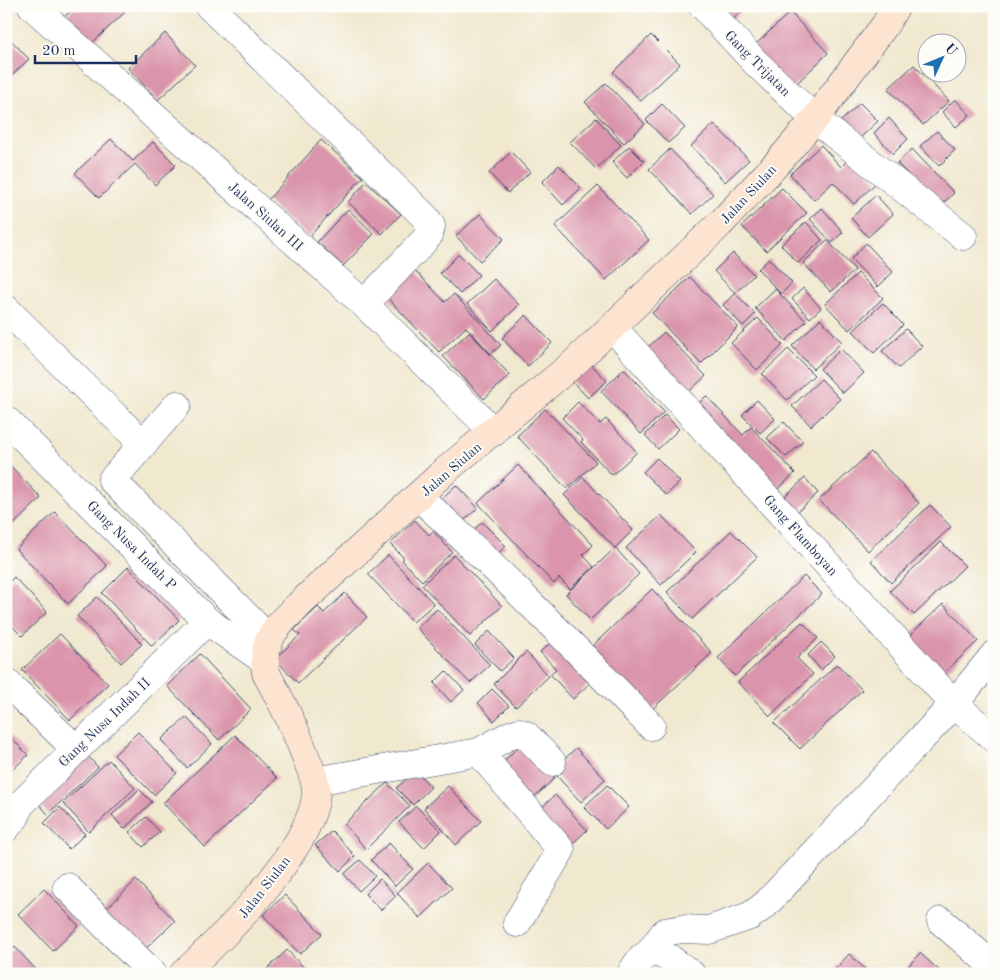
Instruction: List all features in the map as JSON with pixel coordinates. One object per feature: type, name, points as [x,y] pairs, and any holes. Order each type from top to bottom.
[{"type":"street","name":"Jalan Siulan III","points":[[32,6],[364,304],[494,432]]},
{"type":"street","points":[[209,6],[426,218],[431,226],[428,235],[422,243],[364,304]]},
{"type":"street","name":"Gang Trijatan","points":[[703,6],[756,63],[815,118],[963,236]]},
{"type":"street","name":"Jalan Siulan","points":[[183,974],[222,938],[276,877],[304,832],[309,820],[316,793],[315,781],[300,741],[266,673],[267,650],[282,622],[445,471],[494,432],[575,362],[720,224],[780,160],[815,118],[885,25],[896,6]]},
{"type":"street","points":[[6,309],[143,444]]},
{"type":"street","name":"Gang Flamboyan","points":[[612,327],[954,704],[994,738]]},
{"type":"street","points":[[177,405],[112,480],[267,650]]},
{"type":"street","name":"Gang Nusa Indah P","points":[[6,420],[208,621],[267,650]]},
{"type":"street","points":[[419,497],[538,609],[651,726]]},
{"type":"street","name":"Gang Nusa Indah II","points":[[10,809],[76,749],[208,621]]},
{"type":"street","points":[[631,974],[638,962],[650,952],[665,932],[682,929],[709,930],[750,916],[765,905],[954,704],[994,655]]},
{"type":"street","points":[[6,682],[76,749]]},
{"type":"street","points":[[315,781],[480,752],[519,732],[526,735],[552,762]]},
{"type":"street","points":[[480,752],[561,850],[517,923]]},
{"type":"street","points":[[67,887],[152,974]]},
{"type":"street","points":[[941,921],[994,967]]},
{"type":"street","points":[[650,952],[660,952],[691,974]]},
{"type":"building","points":[[76,6],[120,6],[125,12],[86,49],[60,21]]},
{"type":"building","points":[[711,6],[747,6],[728,24]]},
{"type":"building","points":[[790,12],[828,53],[791,89],[752,48]]},
{"type":"building","points":[[165,33],[195,65],[158,100],[128,68]]},
{"type":"building","points":[[6,35],[29,59],[6,81]]},
{"type":"building","points":[[651,35],[680,64],[641,101],[613,72]]},
{"type":"building","points":[[914,65],[918,69],[918,82],[931,82],[949,101],[923,125],[888,89]]},
{"type":"building","points":[[606,83],[645,124],[624,143],[585,102]]},
{"type":"building","points":[[955,99],[970,115],[956,127],[942,112]]},
{"type":"building","points":[[860,103],[878,121],[858,140],[840,122]]},
{"type":"building","points":[[662,104],[685,128],[668,143],[646,120]]},
{"type":"building","points":[[596,118],[621,145],[596,169],[570,142]]},
{"type":"building","points":[[889,118],[908,139],[893,154],[874,133]]},
{"type":"building","points":[[714,124],[749,160],[725,182],[691,146]]},
{"type":"building","points":[[937,131],[955,150],[939,166],[920,146]]},
{"type":"building","points":[[111,139],[133,161],[153,142],[176,165],[155,185],[135,164],[99,198],[75,173]]},
{"type":"building","points":[[321,140],[363,177],[309,237],[267,201]]},
{"type":"building","points":[[821,145],[841,167],[852,156],[877,182],[854,204],[833,182],[814,200],[790,174]]},
{"type":"building","points":[[629,146],[644,161],[627,178],[612,162]]},
{"type":"building","points":[[670,149],[713,194],[692,214],[649,169]]},
{"type":"building","points":[[912,149],[954,193],[939,207],[897,163]]},
{"type":"building","points":[[511,152],[530,172],[508,193],[489,173]]},
{"type":"building","points":[[559,165],[581,188],[563,205],[542,182]]},
{"type":"building","points":[[366,182],[401,214],[382,234],[348,202]]},
{"type":"building","points":[[598,186],[649,240],[606,280],[555,226]]},
{"type":"building","points":[[782,188],[807,213],[766,251],[742,226]]},
{"type":"building","points":[[876,195],[893,214],[868,237],[851,218]]},
{"type":"building","points":[[822,208],[843,232],[832,243],[810,219]]},
{"type":"building","points":[[348,209],[374,234],[343,266],[317,242]]},
{"type":"building","points":[[480,214],[504,239],[480,261],[456,236]]},
{"type":"building","points":[[806,222],[822,240],[798,263],[781,245]]},
{"type":"building","points":[[827,240],[855,270],[831,292],[803,263]]},
{"type":"building","points":[[866,243],[893,272],[878,287],[851,259]]},
{"type":"building","points":[[733,253],[754,275],[735,293],[714,271]]},
{"type":"building","points":[[459,254],[479,275],[460,294],[440,273]]},
{"type":"building","points":[[769,259],[792,283],[781,294],[758,269]]},
{"type":"building","points":[[410,265],[445,302],[454,294],[501,345],[491,354],[466,327],[439,352],[382,292]]},
{"type":"building","points":[[858,273],[883,298],[849,330],[825,304]]},
{"type":"building","points":[[690,277],[738,327],[701,364],[652,313]]},
{"type":"building","points":[[494,279],[519,305],[492,331],[467,304]]},
{"type":"building","points":[[803,288],[821,308],[810,318],[792,299]]},
{"type":"building","points":[[775,289],[806,321],[786,341],[755,308]]},
{"type":"building","points":[[735,293],[755,314],[743,326],[723,305]]},
{"type":"building","points":[[883,303],[903,325],[874,353],[853,331]]},
{"type":"building","points":[[526,315],[552,343],[528,366],[502,338]]},
{"type":"building","points":[[758,318],[783,345],[757,370],[731,343]]},
{"type":"building","points":[[820,319],[842,342],[813,369],[792,346]]},
{"type":"building","points":[[906,329],[922,346],[899,368],[882,351]]},
{"type":"building","points":[[469,332],[510,375],[484,399],[443,356]]},
{"type":"building","points":[[664,332],[706,376],[684,396],[643,352]]},
{"type":"building","points":[[788,349],[814,375],[787,400],[762,374]]},
{"type":"building","points":[[841,349],[864,373],[843,393],[820,369]]},
{"type":"building","points":[[588,361],[607,381],[588,398],[569,378]]},
{"type":"building","points":[[624,369],[664,412],[641,434],[601,391]]},
{"type":"building","points":[[821,379],[840,399],[811,426],[792,406]]},
{"type":"building","points":[[706,396],[743,435],[751,427],[795,473],[775,492],[692,410]]},
{"type":"building","points":[[757,400],[775,419],[760,433],[742,415]]},
{"type":"building","points":[[578,402],[600,424],[606,419],[637,452],[612,475],[581,442],[583,440],[562,418]]},
{"type":"building","points":[[545,409],[596,462],[567,489],[517,436]]},
{"type":"building","points":[[665,415],[679,429],[658,449],[645,435]]},
{"type":"building","points":[[784,422],[803,442],[786,457],[767,438]]},
{"type":"building","points":[[871,452],[919,503],[868,551],[819,500]]},
{"type":"building","points":[[657,458],[680,482],[666,495],[643,472]]},
{"type":"building","points":[[6,461],[41,498],[6,532]]},
{"type":"building","points":[[518,465],[593,545],[583,555],[594,567],[570,589],[559,578],[554,584],[478,503]]},
{"type":"building","points":[[583,477],[633,530],[615,548],[564,495]]},
{"type":"building","points":[[805,478],[818,493],[792,517],[778,503]]},
{"type":"building","points":[[456,485],[478,508],[459,525],[438,502]]},
{"type":"building","points":[[930,505],[951,527],[891,583],[871,561]]},
{"type":"building","points":[[55,512],[107,566],[68,604],[16,549]]},
{"type":"building","points":[[661,515],[696,552],[661,585],[626,548]]},
{"type":"building","points":[[415,520],[429,535],[433,531],[452,552],[422,581],[390,544]]},
{"type":"building","points":[[482,522],[506,546],[492,559],[469,534]]},
{"type":"building","points":[[731,531],[757,557],[692,619],[667,592]]},
{"type":"building","points":[[941,542],[965,566],[914,615],[890,591]]},
{"type":"building","points":[[615,548],[639,574],[590,620],[566,594]]},
{"type":"building","points":[[388,555],[434,604],[413,622],[368,574]]},
{"type":"building","points":[[454,555],[502,606],[470,636],[422,585]]},
{"type":"building","points":[[128,567],[179,620],[152,646],[102,593]]},
{"type":"building","points":[[804,576],[822,594],[735,676],[718,658]]},
{"type":"building","points":[[14,577],[47,612],[22,636],[13,627],[6,633],[6,585]]},
{"type":"building","points":[[652,589],[712,653],[647,714],[587,651]]},
{"type":"building","points":[[345,593],[367,617],[298,683],[275,659],[300,635],[294,630],[318,607],[324,613]]},
{"type":"building","points":[[97,597],[142,644],[121,663],[77,616]]},
{"type":"building","points":[[943,604],[978,641],[944,673],[909,636]]},
{"type":"building","points":[[437,609],[490,665],[470,683],[417,628]]},
{"type":"building","points":[[802,622],[818,638],[797,658],[813,674],[770,716],[738,682]]},
{"type":"building","points":[[489,631],[514,658],[500,671],[475,645]]},
{"type":"building","points":[[60,634],[108,684],[70,720],[22,670]]},
{"type":"building","points":[[556,638],[595,678],[573,699],[550,674],[556,669],[540,652]]},
{"type":"building","points":[[821,642],[835,656],[821,670],[808,655]]},
{"type":"building","points":[[526,652],[549,676],[516,707],[494,684]]},
{"type":"building","points":[[200,654],[251,709],[219,740],[167,686]]},
{"type":"building","points":[[837,664],[862,690],[800,749],[774,723]]},
{"type":"building","points":[[446,671],[464,690],[451,702],[434,683]]},
{"type":"building","points":[[492,689],[509,706],[494,721],[478,703]]},
{"type":"building","points":[[186,717],[212,744],[187,768],[161,740]]},
{"type":"building","points":[[138,732],[177,773],[154,795],[114,755]]},
{"type":"building","points":[[6,733],[28,755],[6,776]]},
{"type":"building","points":[[235,735],[277,778],[205,847],[163,803]]},
{"type":"building","points":[[522,743],[555,778],[528,803],[496,769]]},
{"type":"building","points":[[576,748],[605,779],[581,802],[552,771]]},
{"type":"building","points":[[81,749],[98,767],[48,814],[32,796]]},
{"type":"building","points":[[109,760],[135,788],[89,832],[63,803]]},
{"type":"building","points":[[416,771],[431,787],[413,805],[396,788]]},
{"type":"building","points":[[387,783],[410,806],[366,849],[344,824]]},
{"type":"building","points":[[607,785],[629,807],[606,829],[584,807]]},
{"type":"building","points":[[448,786],[481,821],[456,845],[424,808]]},
{"type":"building","points":[[139,789],[152,802],[124,829],[112,815]]},
{"type":"building","points":[[555,795],[587,830],[570,846],[537,812]]},
{"type":"building","points":[[416,806],[441,831],[424,848],[399,822]]},
{"type":"building","points":[[60,807],[85,834],[69,849],[44,823]]},
{"type":"building","points":[[146,817],[160,832],[143,847],[129,832]]},
{"type":"building","points":[[332,831],[355,856],[340,871],[315,845]]},
{"type":"building","points":[[389,843],[413,869],[395,886],[371,860]]},
{"type":"building","points":[[360,860],[375,876],[359,891],[344,874]]},
{"type":"building","points":[[428,863],[452,888],[420,918],[397,893]]},
{"type":"building","points":[[380,879],[396,896],[381,910],[365,894]]},
{"type":"building","points":[[136,880],[175,921],[140,954],[102,913]]},
{"type":"building","points":[[44,889],[79,926],[53,951],[18,914]]},
{"type":"building","points":[[285,895],[322,934],[300,954],[263,915]]},
{"type":"building","points":[[15,947],[40,974],[6,974],[6,955]]},
{"type":"building","points":[[287,950],[310,974],[262,974]]},
{"type":"building","points":[[920,953],[943,974],[901,974]]},
{"type":"building","points":[[849,954],[868,972],[866,974],[831,974]]}]
